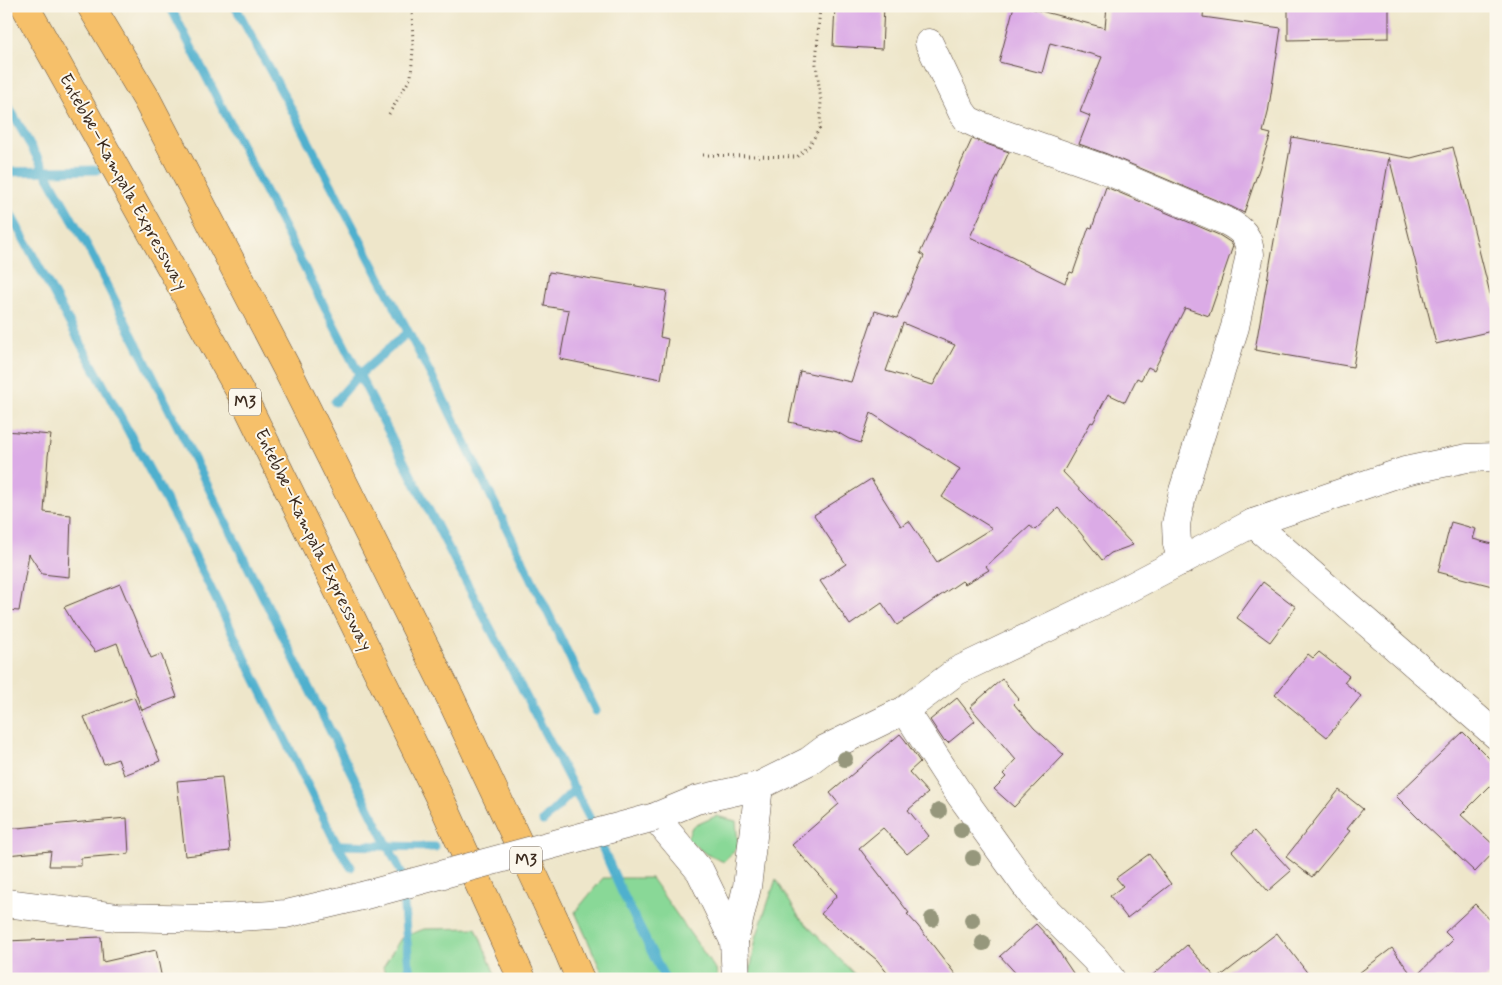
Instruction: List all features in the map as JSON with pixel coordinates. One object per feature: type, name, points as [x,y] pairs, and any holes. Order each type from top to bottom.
[{"type":"highway","name":"Entebbe–Kampala Expressway","points":[[25,6],[243,397],[445,809],[522,979]]},
{"type":"highway","name":"M3","points":[[91,6],[146,98],[287,369],[450,697],[558,927],[580,979]]},
{"type":"street","points":[[929,43],[957,103],[968,120],[1101,168],[1226,221],[1246,235],[1250,254],[1235,327],[1183,491],[1176,524],[1177,544],[1182,561]]},
{"type":"street","points":[[6,903],[117,917],[208,919],[286,914],[362,896],[655,817],[696,800],[760,786],[809,761],[825,749],[905,710],[957,670],[1110,598],[1253,523],[1405,470],[1467,458],[1496,457]]},
{"type":"street","points":[[1253,523],[1496,735]]},
{"type":"street","points":[[905,710],[956,789],[1036,900],[1095,959],[1111,979]]},
{"type":"street","points":[[736,979],[734,941],[747,887],[760,786]]},
{"type":"street","points":[[655,817],[700,871],[734,941]]},
{"type":"path","points":[[389,114],[411,77],[413,48],[412,6]]},
{"type":"path","points":[[703,155],[797,157],[809,146],[820,128],[821,101],[816,64],[820,6]]},
{"type":"green space","points":[[716,816],[736,821],[738,846],[724,862],[706,854],[687,839],[692,827]]},
{"type":"green space","points":[[603,878],[651,878],[716,970],[718,979],[605,979],[575,912]]},
{"type":"green space","points":[[776,879],[799,917],[859,979],[749,979],[756,938]]},
{"type":"green space","points":[[476,928],[497,979],[387,979],[383,967],[401,938],[424,929]]},
{"type":"building","points":[[835,6],[884,6],[882,49],[833,46]]},
{"type":"building","points":[[1014,6],[1022,6],[1105,28],[1107,6],[1204,6],[1203,17],[1281,28],[1268,113],[1263,132],[1271,134],[1244,213],[1107,154],[1079,144],[1090,116],[1080,112],[1102,57],[1050,43],[1042,73],[999,62]]},
{"type":"building","points":[[1288,6],[1389,6],[1389,38],[1288,40]]},
{"type":"building","points":[[1292,137],[1411,158],[1453,147],[1496,317],[1496,330],[1436,344],[1389,157],[1353,367],[1255,350]]},
{"type":"building","points":[[972,139],[1009,152],[970,237],[1065,283],[1070,272],[1073,273],[1089,227],[1092,228],[1106,187],[1219,235],[1233,246],[1209,316],[1185,308],[1154,370],[1148,367],[1141,380],[1137,378],[1125,402],[1108,394],[1063,472],[1133,545],[1111,553],[1102,560],[1058,508],[1035,530],[1030,526],[986,566],[989,570],[965,584],[962,581],[897,625],[882,603],[850,625],[820,581],[846,564],[814,515],[871,479],[901,526],[909,521],[937,562],[992,528],[942,497],[960,469],[871,413],[861,443],[837,432],[789,422],[800,371],[851,382],[875,311],[897,318],[924,256],[920,253]],"holes":[[[903,323],[955,345],[933,385],[886,371]]]},
{"type":"building","points":[[549,272],[667,291],[660,337],[668,339],[661,379],[560,359],[569,310],[544,306]]},
{"type":"building","points":[[6,431],[51,435],[44,512],[71,515],[69,577],[42,574],[29,554],[19,611],[6,610]]},
{"type":"building","points":[[1451,522],[1476,529],[1473,539],[1496,545],[1496,587],[1438,572]]},
{"type":"building","points":[[1263,582],[1296,607],[1270,642],[1237,618]]},
{"type":"building","points":[[120,584],[151,658],[161,654],[177,697],[142,710],[117,643],[95,652],[79,632],[64,607]]},
{"type":"building","points":[[1319,652],[1349,676],[1344,682],[1361,696],[1327,737],[1275,695],[1308,654],[1313,658]]},
{"type":"building","points":[[1002,679],[1019,699],[1014,704],[1034,728],[1064,755],[1014,807],[994,789],[1006,777],[1003,774],[1016,760],[970,707]]},
{"type":"building","points":[[134,697],[160,761],[124,775],[118,759],[104,764],[84,717]]},
{"type":"building","points":[[957,698],[975,721],[948,743],[944,741],[930,720]]},
{"type":"building","points":[[1463,732],[1496,765],[1496,780],[1461,815],[1496,847],[1496,850],[1475,872],[1396,796]]},
{"type":"building","points":[[900,734],[920,762],[909,772],[928,793],[908,810],[929,836],[907,854],[883,828],[859,848],[909,913],[907,914],[959,979],[892,979],[877,960],[821,914],[837,895],[792,845],[839,804],[830,793]]},
{"type":"building","points":[[222,777],[230,851],[185,856],[177,781]]},
{"type":"building","points":[[1339,790],[1363,809],[1347,829],[1350,831],[1312,877],[1286,857]]},
{"type":"building","points":[[127,818],[129,854],[81,858],[81,866],[49,866],[51,851],[6,855],[6,829]]},
{"type":"building","points":[[1254,831],[1291,871],[1268,891],[1232,851]]},
{"type":"building","points":[[1149,854],[1171,884],[1127,918],[1110,896],[1123,886],[1116,878]]},
{"type":"building","points":[[1475,904],[1496,926],[1496,969],[1485,979],[1351,979],[1392,948],[1414,978],[1453,940],[1445,932]]},
{"type":"building","points":[[1036,924],[1051,940],[1077,979],[1021,979],[1000,956]]},
{"type":"building","points":[[1277,933],[1312,979],[1217,979]]},
{"type":"building","points":[[101,937],[103,962],[156,950],[162,979],[6,979],[6,941]]},
{"type":"building","points":[[1187,945],[1217,979],[1148,979]]},
{"type":"waterway","points":[[170,6],[454,559],[589,817],[621,890],[665,979]]},
{"type":"waterway","points":[[235,6],[293,112],[446,404],[596,711]]},
{"type":"waterway","points":[[6,102],[89,249],[401,872],[410,979]]},
{"type":"waterway","points":[[6,172],[97,170]]},
{"type":"waterway","points":[[6,206],[182,530],[337,845],[351,867]]},
{"type":"waterway","points":[[335,402],[359,375],[408,332]]},
{"type":"waterway","points":[[543,821],[575,789]]},
{"type":"waterway","points":[[337,845],[435,847]]}]
